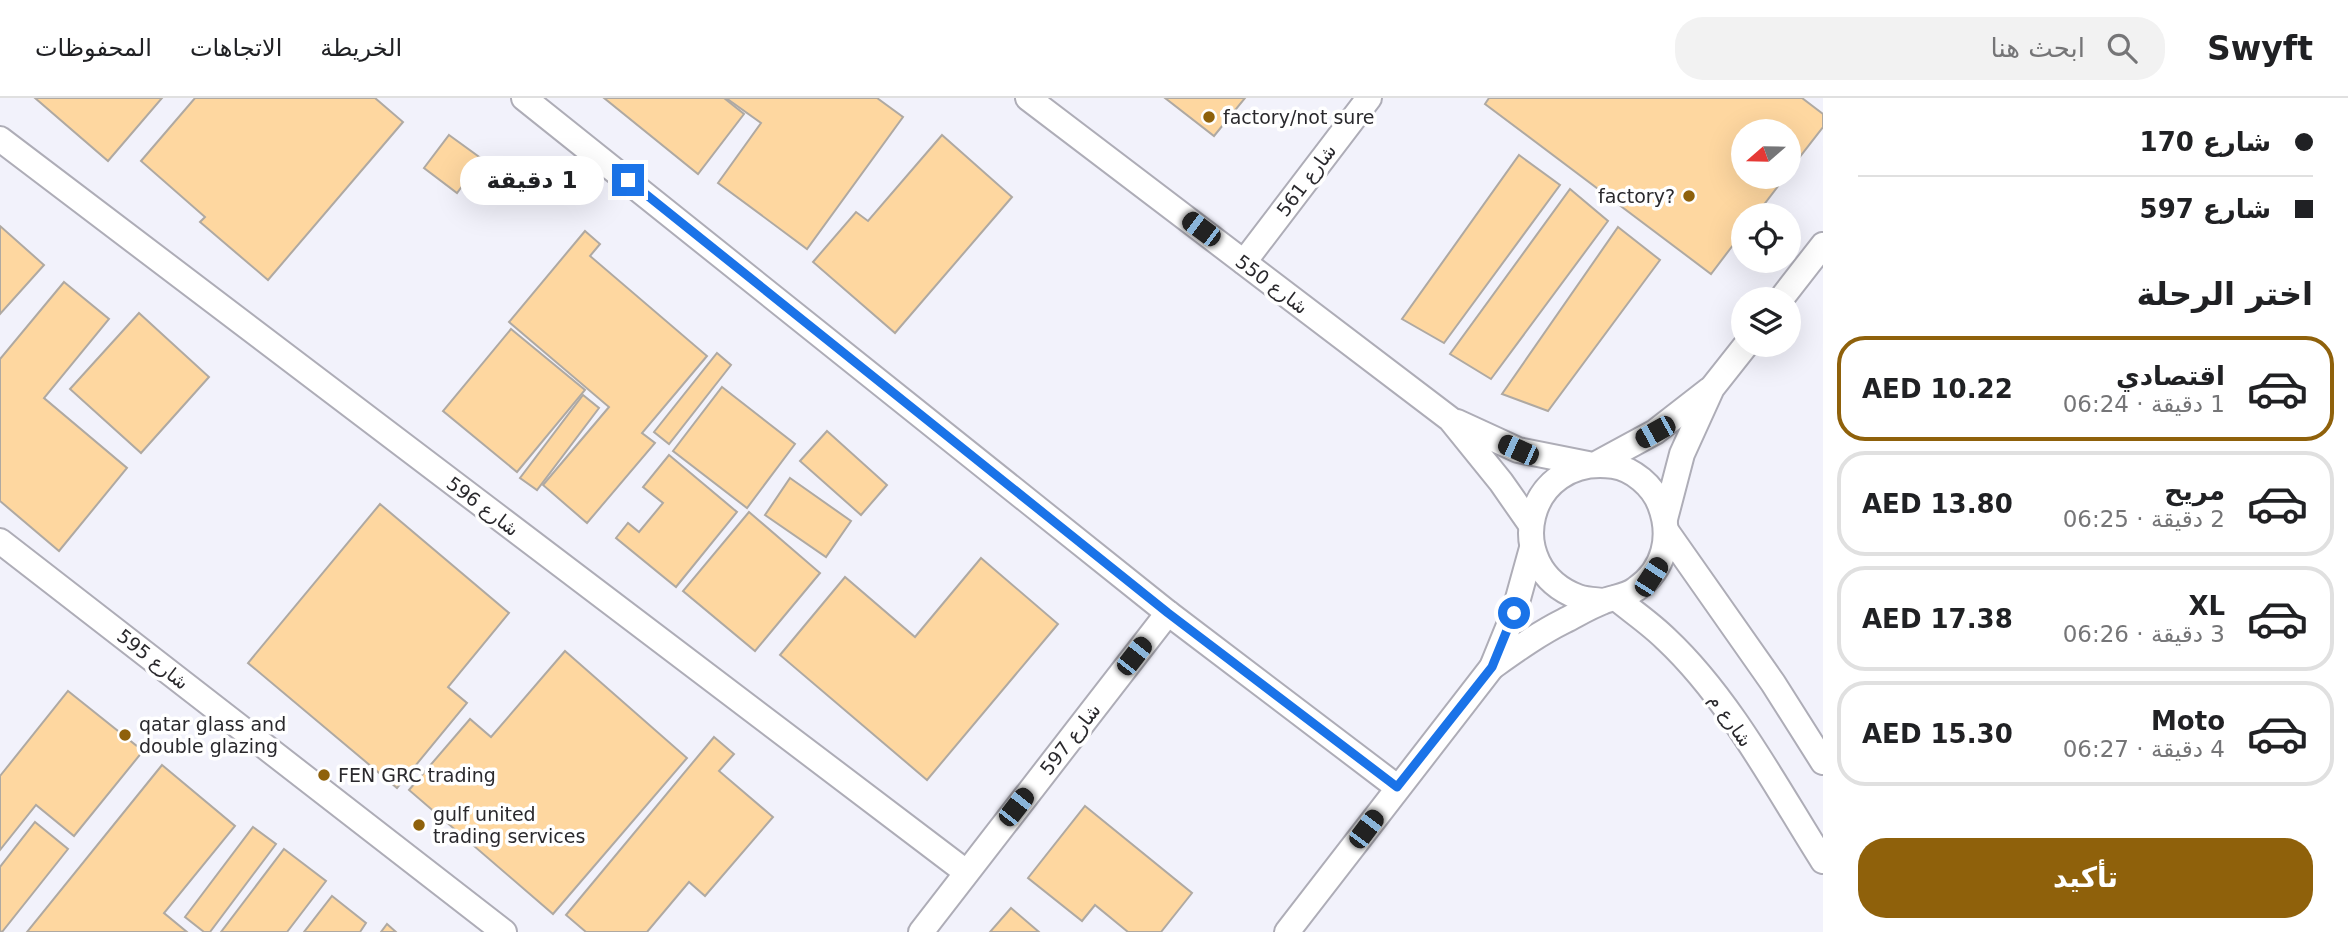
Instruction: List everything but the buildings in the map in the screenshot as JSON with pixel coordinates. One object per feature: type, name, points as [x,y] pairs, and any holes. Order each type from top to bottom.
[{"type":"street","name":"شارع 550","points":[[1028,98],[1450,419],[1518,450],[1592,464]]},
{"type":"street","name":"شارع 561","points":[[1244,262],[1369,98]]},
{"type":"street","points":[[539,102],[1168,613],[1397,787]]},
{"type":"street","name":"شارع 596","points":[[0,139],[966,872]]},
{"type":"street","points":[[1790,287],[1823,245]]},
{"type":"street","points":[[1492,667],[1541,633],[1610,599],[1635,590],[1651,577],[1662,559],[1666,525],[1682,454],[1712,388],[1737,357]]},
{"type":"street","points":[[1287,932],[1492,667],[1514,613],[1537,504],[1549,485],[1567,472],[1592,464],[1655,432],[1712,388]]},
{"type":"street","name":"شارع 550","points":[[1450,419],[1501,482],[1531,536]]},
{"type":"street","points":[[1592,464],[1620,467],[1641,478],[1657,496],[1666,525],[1823,762]]},
{"type":"street","points":[[1531,536],[1542,570],[1559,587],[1580,598],[1610,599]]},
{"type":"street","name":"شارع 595","points":[[0,541],[504,932]]},
{"type":"street","name":"شارع م","points":[[1610,599],[1666,638],[1697,672],[1738,726],[1823,861]]},
{"type":"street","name":"شارع 597","points":[[921,932],[1168,613]]},
{"type":"place","name":"factory/not sure","points":[[1209,117]]},
{"type":"place","name":"factory?","points":[[1689,196]]},
{"type":"place","name":"qatar glass and double glazing","points":[[125,735]]},
{"type":"place","name":"FEN GRC trading","points":[[324,775]]},
{"type":"place","name":"gulf united trading services","points":[[419,825]]},
{"type":"route","points":[[628,180],[1168,613],[1397,787],[1492,667],[1514,613]]}]
